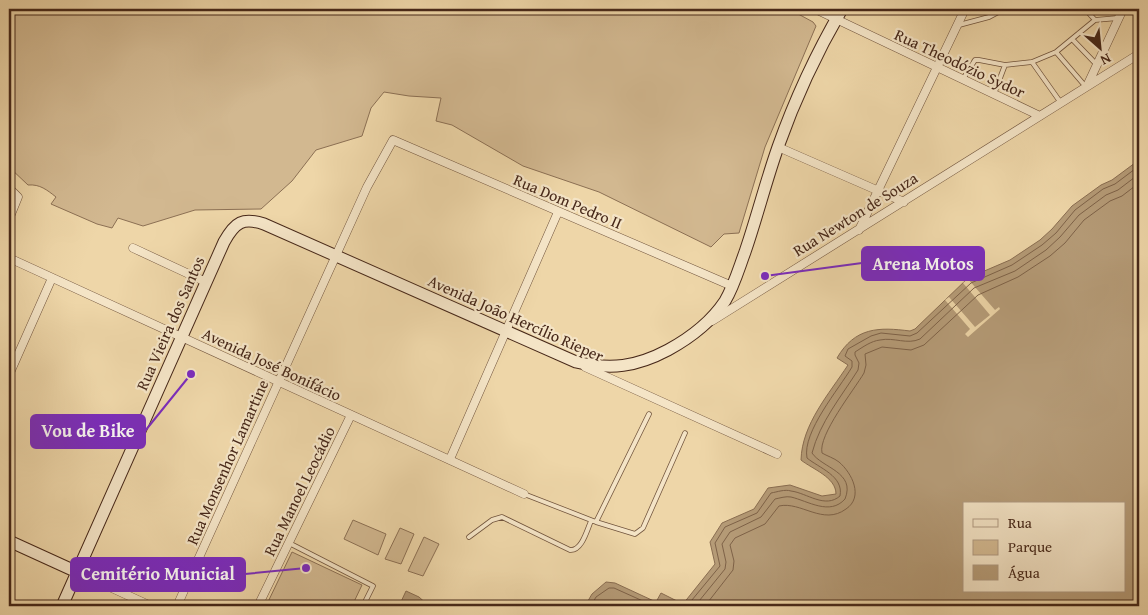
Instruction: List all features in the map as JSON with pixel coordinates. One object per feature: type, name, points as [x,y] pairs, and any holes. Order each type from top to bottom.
[{"type":"main road","points":[[702,328],[724,301],[732,286],[749,241],[778,147],[808,74],[839,14]]},
{"type":"main road","name":"Avenida João Hercílio Rieper","points":[[240,222],[254,220],[264,224],[576,362]]},
{"type":"main road","name":"Rua Vieira dos Santos","points":[[62,606],[206,282],[230,232],[240,222]]},
{"type":"main road","name":"Rua Newton de Souza","points":[[576,362],[607,368],[636,364],[673,348],[702,328]]},
{"type":"main road","points":[[9,542],[77,572]]},
{"type":"street","name":"Rua Theodózio Sydor","points":[[815,9],[839,14],[937,67],[1040,116]]},
{"type":"street","points":[[859,231],[965,9]]},
{"type":"street","points":[[1086,87],[1123,9]]},
{"type":"street","name":"Rua Newton de Souza","points":[[702,328],[1139,54]]},
{"type":"street","name":"Rua Dom Pedro II","points":[[393,140],[732,286]]},
{"type":"street","name":"Rua Monsenhor Lamartine","points":[[177,606],[373,175],[393,140]]},
{"type":"street","points":[[778,147],[904,202]]},
{"type":"street","points":[[9,188],[18,197],[9,219]]},
{"type":"street","points":[[450,460],[558,212]]},
{"type":"street","points":[[133,248],[206,282]]},
{"type":"street","name":"Avenida José Bonifácio","points":[[9,258],[524,494]]},
{"type":"street","points":[[9,375],[52,278]]},
{"type":"street","name":"Avenida João Hercílio Rieper","points":[[576,362],[777,454]]},
{"type":"street","name":"Rua Manoel Leocádio","points":[[258,606],[351,415]]},
{"type":"street","points":[[77,572],[151,606]]},
{"type":"lane","points":[[957,25],[989,17],[1004,9]]},
{"type":"lane","points":[[1086,9],[1095,20]]},
{"type":"lane","points":[[963,79],[975,60],[1006,65],[1032,62],[1056,52],[1073,40],[1095,20],[1119,18]]},
{"type":"lane","points":[[1073,40],[1097,64]]},
{"type":"lane","points":[[1056,52],[1086,87]]},
{"type":"lane","points":[[1032,62],[1061,103]]},
{"type":"lane","points":[[994,94],[1006,65]]},
{"type":"lane","points":[[596,522],[648,414]]},
{"type":"lane","points":[[524,494],[596,522],[635,534],[638,533],[643,528],[685,433]]},
{"type":"lane","points":[[469,537],[492,520],[502,517],[570,550],[574,550],[578,548],[591,520]]},
{"type":"lane","points":[[289,543],[373,586],[363,606]]},
{"type":"green space","points":[[9,9],[789,9],[813,22],[816,26],[765,147],[739,233],[724,234],[711,247],[599,192],[523,166],[452,125],[436,121],[441,98],[384,92],[371,108],[362,136],[316,150],[292,181],[261,209],[195,210],[143,226],[118,218],[112,228],[97,224],[51,204],[56,197],[40,187],[28,185],[9,167]]},
{"type":"green space","points":[[353,520],[386,534],[378,555],[344,539]]},
{"type":"green space","points":[[400,528],[414,534],[401,564],[385,559]]},
{"type":"green space","points":[[424,537],[439,544],[423,576],[408,571]]},
{"type":"green space","points":[[292,552],[362,585],[352,606],[266,606]]},
{"type":"water","points":[[1139,160],[1139,606],[585,606],[592,594],[606,582],[615,583],[656,602],[661,593],[683,604],[715,564],[710,542],[722,523],[754,509],[768,488],[790,485],[822,496],[836,494],[835,488],[828,478],[801,460],[806,434],[811,422],[848,365],[837,358],[844,348],[852,340],[869,331],[888,329],[910,331],[915,329],[968,278],[1010,260],[1040,240],[1072,206],[1101,185],[1112,180]]},
{"type":"water","points":[[406,591],[419,597],[429,606],[399,606]]},
{"type":"pier","points":[[968,279],[995,310],[999,307],[1000,309],[968,337],[965,334],[970,329],[945,300],[949,297],[975,327],[990,315],[963,283]]},
{"type":"place","name":"Arena Motos","points":[[765,276]]},
{"type":"place","name":"Vou de Bike","points":[[191,374]]},
{"type":"place","name":"Cemitério Municial","points":[[306,568]]}]
